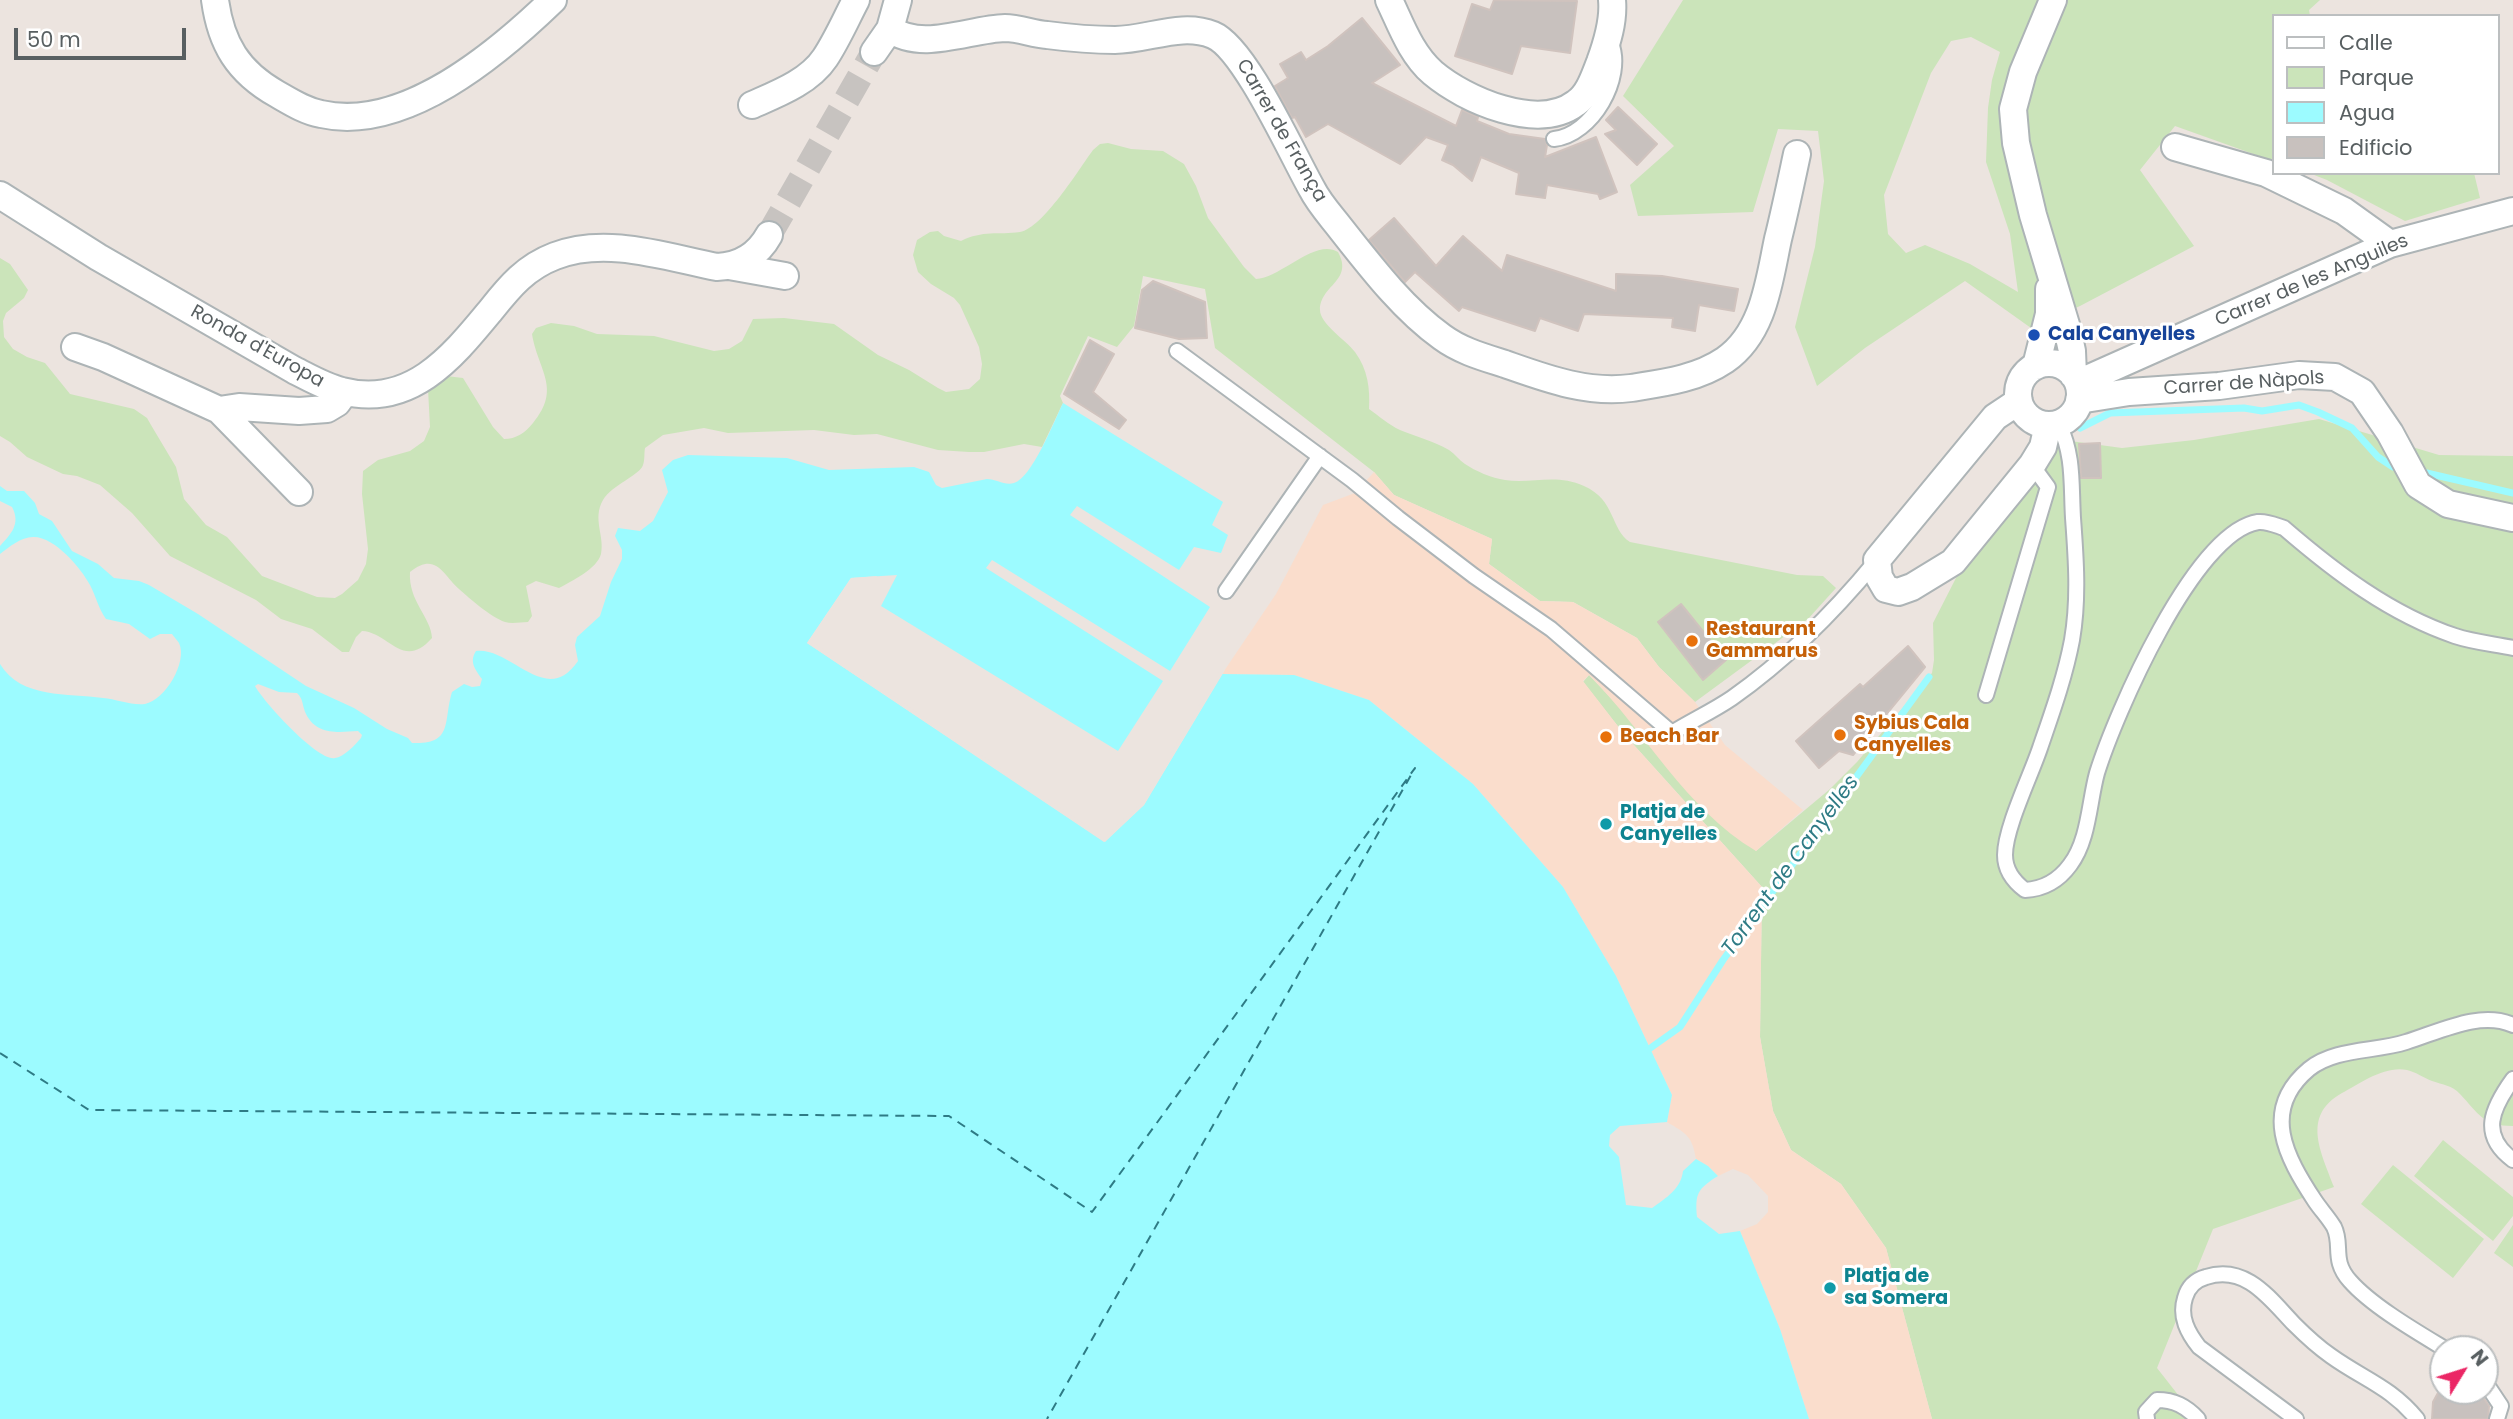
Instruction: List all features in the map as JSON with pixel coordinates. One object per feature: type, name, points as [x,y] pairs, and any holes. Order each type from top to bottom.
[{"type":"street","points":[[215,0],[223,39],[245,70],[261,85],[298,106],[320,114],[362,117],[382,113],[430,94],[454,81],[515,36],[553,0]]},
{"type":"street","points":[[752,105],[788,89],[817,67],[825,58],[856,0]]},
{"type":"street","points":[[874,52],[890,29],[898,0]]},
{"type":"street","points":[[1389,0],[1417,56],[1433,72],[1465,95],[1487,105],[1510,110],[1557,113],[1578,102],[1590,89],[1605,49],[1613,11],[1612,0]]},
{"type":"street","points":[[2053,0],[2022,72],[2013,108],[2016,143],[2072,351],[2076,386],[2075,410],[2068,418],[2054,424],[2030,418],[2019,401],[2021,380],[2036,366],[2049,363],[2062,366],[2076,386]]},
{"type":"street","name":"Carrer de França","points":[[890,29],[896,34],[922,40],[1007,28],[1046,35],[1117,40],[1179,30],[1211,34],[1224,41],[1237,56],[1277,123],[1314,194],[1374,270],[1409,308],[1442,337],[1460,348],[1555,381],[1587,388],[1619,389],[1674,382],[1725,360],[1738,348],[1752,331],[1763,307],[1797,154]]},
{"type":"street","points":[[2175,147],[2266,173],[2344,211],[2390,244]]},
{"type":"street","name":"Ronda d'Europa","points":[[0,195],[98,257],[294,370],[345,392],[374,394],[398,390],[430,375],[449,360],[514,281],[532,266],[558,255],[597,248],[623,249],[717,267],[729,266],[785,276]]},
{"type":"street","name":"Carrer de les Anguiles","points":[[2076,386],[2390,244],[2513,211]]},
{"type":"street","points":[[729,266],[751,257],[764,245],[769,235]]},
{"type":"street","points":[[2036,366],[2049,314],[2049,269]]},
{"type":"street","points":[[75,347],[219,410],[299,492]]},
{"type":"street","name":"Carrer de Nàpols","points":[[2076,386],[2129,392],[2219,386],[2299,375],[2335,377],[2362,391],[2390,433],[2418,485],[2448,504],[2513,518]]},
{"type":"street","points":[[219,410],[239,407],[299,411],[327,409],[337,403],[345,392]]},
{"type":"street","points":[[2019,401],[1994,417],[1877,560],[1879,577],[1886,589],[1898,592],[1912,587],[1953,562],[2032,465],[2054,424]]},
{"type":"lane","points":[[1554,139],[1566,138],[1587,121],[1605,95],[1613,78],[1616,55],[1608,35]]},
{"type":"lane","points":[[1177,351],[1320,456],[1464,568],[1551,629],[1672,733],[1732,698],[1793,648],[1849,594],[1877,560]]},
{"type":"lane","points":[[2054,424],[2068,444],[2077,568],[2073,627],[2060,691],[2013,820],[2005,853],[2008,872],[2025,890],[2048,886],[2071,864],[2080,845],[2109,739],[2148,654],[2197,569],[2224,540],[2242,528],[2258,522],[2284,528],[2356,585],[2398,611],[2458,637],[2513,648]]},
{"type":"lane","points":[[1226,592],[1320,456]]},
{"type":"lane","points":[[1986,695],[2048,487],[2032,465]]},
{"type":"lane","points":[[1849,594],[1886,589]]},
{"type":"lane","points":[[2429,1338],[2359,1290],[2348,1279],[2339,1263],[2336,1230],[2293,1164],[2280,1120],[2283,1104],[2311,1067],[2326,1060],[2373,1048],[2395,1046],[2480,1019],[2503,1021],[2513,1026]]},
{"type":"lane","points":[[2513,1079],[2494,1110],[2491,1129],[2496,1144],[2513,1160]]},
{"type":"lane","points":[[2296,1419],[2199,1347],[2189,1334],[2183,1305],[2187,1290],[2198,1279],[2214,1274],[2230,1274],[2256,1284],[2299,1329],[2326,1352],[2385,1387],[2406,1405],[2417,1419]]},
{"type":"lane","points":[[2147,1419],[2146,1412],[2157,1401],[2171,1400],[2198,1419]]},
{"type":"green space","points":[[1683,0],[2320,0],[2309,10],[2310,14],[2272,14],[2272,161],[2175,126],[2140,170],[2194,246],[2080,306],[2031,328],[1965,281],[1865,348],[1817,386],[1795,327],[1815,247],[1824,181],[1818,131],[1778,129],[1753,212],[1638,216],[1630,185],[1674,146],[1623,96]],"holes":[[[1971,37],[2000,52],[1992,80],[1986,162],[2010,234],[2018,292],[1970,264],[1925,245],[1906,253],[1888,234],[1884,195],[1931,73],[1951,41]]]},
{"type":"green space","points":[[1108,143],[1131,149],[1163,151],[1184,164],[1208,218],[1256,279],[1266,277],[1319,250],[1338,252],[1342,270],[1321,302],[1321,315],[1351,347],[1363,366],[1367,379],[1369,409],[1392,426],[1443,447],[1469,467],[1495,478],[1515,481],[1554,479],[1584,486],[1602,499],[1619,530],[1630,542],[1797,575],[1823,576],[1836,588],[1808,619],[1695,702],[1659,667],[1637,638],[1573,602],[1540,601],[1489,564],[1492,539],[1394,495],[1374,472],[1215,348],[1205,289],[1143,276],[1134,326],[1117,347],[1088,336],[1060,396],[1063,403],[1042,447],[1024,444],[984,452],[938,450],[877,434],[854,435],[814,430],[728,433],[704,428],[663,435],[645,448],[641,469],[603,500],[599,514],[602,547],[595,565],[559,588],[536,581],[526,586],[532,616],[528,622],[508,623],[499,620],[469,598],[433,564],[419,566],[410,572],[412,592],[428,623],[432,638],[413,651],[404,651],[372,633],[362,631],[349,652],[342,652],[312,629],[281,619],[256,600],[170,556],[132,513],[100,485],[63,474],[27,457],[0,436],[0,258],[10,264],[28,290],[24,298],[6,313],[3,321],[4,337],[13,349],[45,363],[70,394],[134,409],[147,418],[176,467],[184,499],[206,525],[227,537],[262,576],[317,597],[335,598],[358,580],[366,564],[368,549],[362,494],[363,471],[378,460],[410,451],[424,441],[430,427],[428,389],[446,376],[463,378],[493,427],[504,439],[523,432],[542,411],[546,400],[546,379],[532,334],[536,328],[551,323],[574,326],[597,334],[654,336],[714,351],[729,349],[742,341],[753,319],[784,318],[834,324],[878,355],[946,392],[969,389],[980,379],[982,364],[979,347],[960,305],[918,272],[913,255],[917,240],[930,232],[938,231],[944,236],[961,241],[976,235],[1020,232],[1029,228],[1050,209],[1093,150],[1100,144]]},
{"type":"green space","points":[[2314,175],[2474,175],[2480,198],[2405,221]]},
{"type":"green space","points":[[2319,419],[2439,455],[2513,456],[2513,1126],[2495,1124],[2482,1118],[2454,1089],[2407,1070],[2391,1070],[2373,1076],[2329,1102],[2318,1124],[2318,1136],[2334,1187],[2213,1229],[2157,1368],[2197,1419],[1932,1419],[1886,1248],[1841,1184],[1791,1150],[1773,1111],[1760,1037],[1762,887],[1624,734],[1583,682],[1589,675],[1756,851],[1830,789],[1857,762],[1932,673],[1933,623],[1957,576],[2063,440],[2122,448],[2194,440]]},
{"type":"green space","points":[[2443,1140],[2513,1197],[2513,1216],[2493,1241],[2414,1176]]},
{"type":"green space","points":[[2393,1165],[2484,1239],[2453,1278],[2361,1204]]},
{"type":"green space","points":[[2513,1225],[2513,1267],[2494,1253]]},
{"type":"sand","name":"Platja de Canyelles","points":[[1374,472],[1394,495],[1492,539],[1489,564],[1540,601],[1573,602],[1637,638],[1659,667],[1695,702],[1725,745],[1803,810],[1756,851],[1731,834],[1687,792],[1589,675],[1583,681],[1624,734],[1762,887],[1760,1037],[1773,1111],[1791,1150],[1841,1184],[1886,1248],[1932,1419],[1809,1419],[1780,1329],[1740,1231],[1757,1224],[1768,1212],[1768,1196],[1748,1175],[1733,1169],[1718,1176],[1696,1159],[1688,1136],[1667,1122],[1672,1095],[1616,976],[1563,887],[1473,784],[1369,700],[1294,675],[1222,674],[1276,594],[1323,505],[1355,493]]},
{"type":"water","points":[[1063,403],[1223,502],[1212,525],[1228,535],[1221,553],[1194,547],[1179,570],[1077,506],[1070,515],[1210,607],[1170,671],[992,560],[986,568],[1163,681],[1118,751],[881,606],[897,575],[851,578],[807,643],[1104,842],[1144,805],[1222,674],[1294,675],[1369,700],[1473,784],[1563,887],[1616,976],[1672,1095],[1667,1122],[1620,1126],[1610,1135],[1609,1146],[1619,1157],[1626,1205],[1652,1208],[1672,1192],[1683,1171],[1696,1159],[1718,1176],[1699,1193],[1696,1203],[1697,1217],[1719,1234],[1740,1231],[1780,1329],[1809,1419],[0,1419],[0,664],[9,675],[33,689],[145,704],[153,701],[167,688],[177,670],[181,651],[172,634],[160,634],[150,639],[129,624],[106,619],[80,570],[66,554],[50,542],[29,537],[0,554],[0,546],[15,524],[15,513],[12,507],[0,501],[0,486],[7,491],[24,491],[35,503],[39,514],[52,521],[72,551],[98,564],[114,578],[149,585],[198,614],[306,686],[354,708],[387,729],[408,738],[412,743],[425,743],[441,735],[452,692],[464,684],[480,686],[482,679],[473,662],[476,651],[503,657],[528,672],[554,679],[566,674],[578,661],[575,645],[577,637],[600,616],[622,559],[622,550],[615,536],[618,528],[640,531],[653,521],[668,492],[662,470],[673,460],[688,455],[787,458],[829,470],[914,467],[929,472],[936,485],[942,488],[987,479],[1011,484],[1021,479],[1028,471]],"holes":[[[258,684],[279,692],[297,693],[306,714],[316,726],[329,731],[358,731],[362,735],[361,738],[349,750],[335,758],[316,751],[268,704],[255,686]]]},
{"type":"pier","points":[[877,576],[875,580],[853,581],[812,642],[1104,837],[1141,803],[1219,672],[1225,670],[1144,805],[1105,842],[807,643],[851,578]]},
{"type":"building","points":[[1494,0],[1577,1],[1570,53],[1521,46],[1512,74],[1455,56],[1472,4],[1490,10]]},
{"type":"building","points":[[1362,18],[1400,65],[1372,83],[1456,126],[1462,110],[1478,117],[1477,121],[1509,134],[1545,139],[1545,157],[1596,137],[1617,192],[1600,199],[1598,194],[1547,185],[1545,198],[1516,194],[1519,173],[1481,157],[1472,181],[1453,165],[1442,160],[1448,145],[1426,137],[1400,164],[1328,124],[1306,137],[1275,86],[1288,78],[1280,64],[1301,52],[1306,60]]},
{"type":"building","points":[[1618,107],[1657,144],[1637,165],[1605,134],[1616,130],[1606,120]]},
{"type":"building","points":[[1394,218],[1436,266],[1463,236],[1502,271],[1507,255],[1616,291],[1616,274],[1662,276],[1738,289],[1734,311],[1699,305],[1695,331],[1672,327],[1673,318],[1584,314],[1578,331],[1540,318],[1535,331],[1462,307],[1459,311],[1415,272],[1405,282],[1369,240]]},
{"type":"building","points":[[1153,281],[1205,302],[1207,338],[1179,339],[1135,328],[1142,290]]},
{"type":"building","points":[[1090,340],[1114,354],[1093,392],[1126,420],[1119,429],[1064,394]]},
{"type":"building","points":[[2100,443],[2101,478],[2081,478],[2079,444]]},
{"type":"building","name":"Restaurant Gammarus","points":[[1681,604],[1726,660],[1703,680],[1658,622]]},
{"type":"building","points":[[1908,646],[1925,667],[1853,755],[1839,751],[1819,768],[1796,741],[1860,684],[1863,687]]},
{"type":"building","points":[[2433,1405],[2489,1406],[2488,1419],[2432,1419]]},
{"type":"waterway","name":"Torrent de Canyelles","points":[[2080,428],[2110,413],[2244,408],[2262,411],[2299,405],[2352,428],[2378,457],[2393,467],[2400,468]]},
{"type":"waterway","name":"Torrent de Canyelles","points":[[2418,471],[2513,493]]},
{"type":"waterway","name":"Torrent de Canyelles","points":[[1649,1049],[1680,1027],[1723,960],[1929,677]]},
{"type":"ferry route","points":[[0,1053],[89,1110],[949,1116],[1092,1212],[1415,768],[1047,1419]]},
{"type":"tunnel","points":[[769,235],[874,52]]},
{"type":"place","name":"Cala Canyelles","points":[[2034,335]]},
{"type":"place","name":"Restaurant Gammarus","points":[[1692,641]]},
{"type":"place","name":"Sybius Cala Canyelles","points":[[1840,735]]},
{"type":"place","name":"Beach Bar","points":[[1606,737]]},
{"type":"place","name":"Platja de Canyelles","points":[[1606,824]]},
{"type":"place","name":"Platja de sa Somera","points":[[1830,1288]]}]
